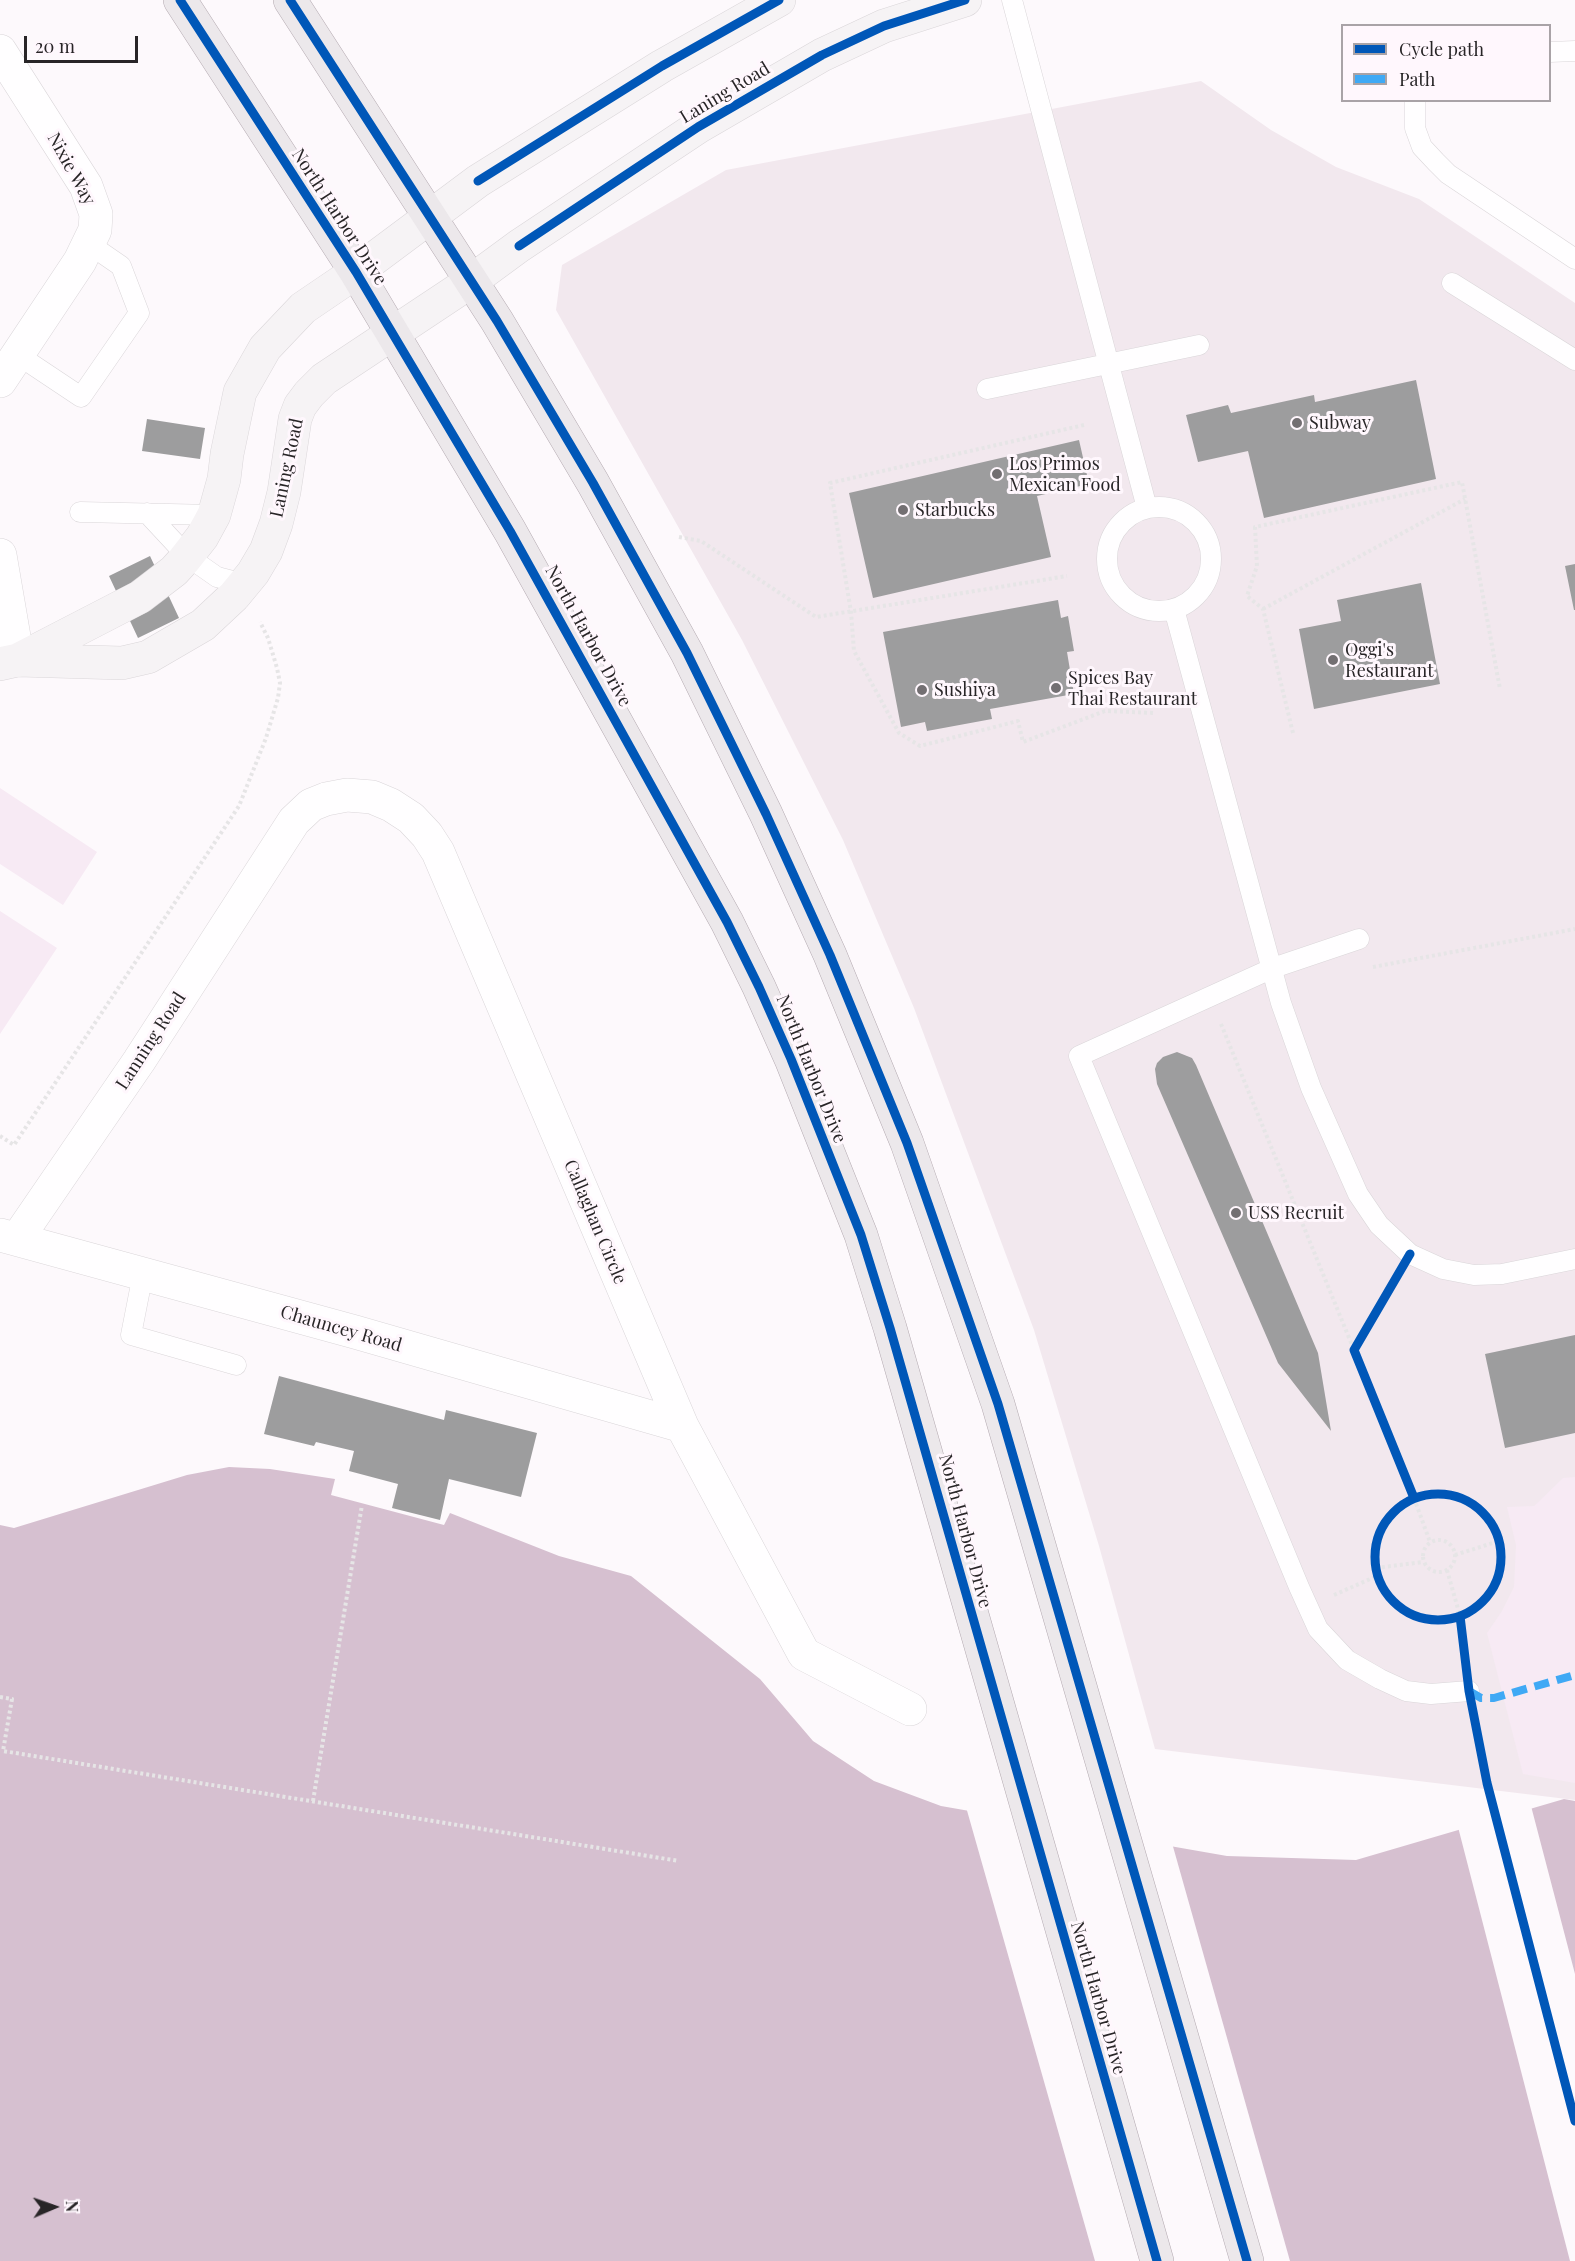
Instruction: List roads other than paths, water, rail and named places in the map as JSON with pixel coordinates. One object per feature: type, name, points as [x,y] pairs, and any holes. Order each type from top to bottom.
[{"type":"main road","name":"North Harbor Drive","points":[[180,0],[356,272],[566,629],[699,870],[759,987],[791,1059],[861,1235],[919,1428],[1157,2261]]},
{"type":"main road","points":[[290,0],[497,321],[645,574],[687,653],[799,884],[880,1075],[933,1213],[998,1404],[1247,2261]]},
{"type":"street","points":[[0,555],[9,662],[140,597],[174,571],[188,556],[214,515],[224,479],[240,392],[265,348],[290,320],[303,308],[356,272],[478,181],[662,66],[779,0]]},
{"type":"street","name":"Laning Road","points":[[9,662],[122,663],[148,657],[203,625],[239,590],[253,573],[266,550],[276,524],[284,492],[292,433],[300,406],[324,379],[698,127],[822,55],[884,26],[964,0]]},
{"type":"street","name":"Nixie Way","points":[[0,51],[71,163],[92,200],[96,214],[95,230],[89,244],[9,368]]},
{"type":"street","name":"Callaghan Circle","points":[[281,840],[294,821],[311,805],[347,795],[372,797],[391,805],[411,818],[427,835],[438,852],[682,1426],[804,1653],[910,1709]]},
{"type":"street","name":"Lanning Road","points":[[5,1237],[139,1061],[281,840]]},
{"type":"street","name":"Chauncey Road","points":[[5,1237],[682,1426]]},
{"type":"lane","points":[[1012,0],[1147,508]]},
{"type":"lane","points":[[1551,52],[1575,51]]},
{"type":"lane","points":[[1415,102],[1415,128],[1422,147],[1448,174],[1575,259]]},
{"type":"lane","points":[[9,368],[81,398],[139,313],[121,266],[89,244]]},
{"type":"lane","points":[[1452,283],[1575,360]]},
{"type":"lane","points":[[987,389],[1199,345]]},
{"type":"lane","points":[[1164,507],[1182,512],[1196,522],[1206,536],[1211,554],[1209,572],[1203,588],[1190,600],[1174,609],[1158,611],[1141,609],[1126,601],[1115,588],[1108,573],[1107,556],[1110,540],[1118,525],[1131,514],[1147,508],[1164,507]]},
{"type":"lane","points":[[80,512],[214,515]]},
{"type":"lane","points":[[147,513],[188,556],[239,590]]},
{"type":"lane","points":[[1174,609],[1281,1003],[1311,1088],[1358,1194],[1379,1225],[1410,1254],[1443,1269],[1474,1275],[1502,1274],[1575,1258]]},
{"type":"lane","points":[[1359,939],[1273,968],[1079,1056],[1318,1629],[1347,1660],[1406,1691],[1431,1694],[1469,1691]]},
{"type":"lane","points":[[143,1274],[131,1335],[236,1365]]},
{"type":"place","name":"Subway","points":[[1297,423]]},
{"type":"place","name":"Los Primos Mexican Food","points":[[997,474]]},
{"type":"place","name":"Starbucks","points":[[903,510]]},
{"type":"place","name":"Oggi's Restaurant","points":[[1333,660]]},
{"type":"place","name":"Spices Bay Thai Restaurant","points":[[1056,688]]},
{"type":"place","name":"Sushiya","points":[[922,690]]},
{"type":"place","name":"USS Recruit","points":[[1236,1213]]}]
